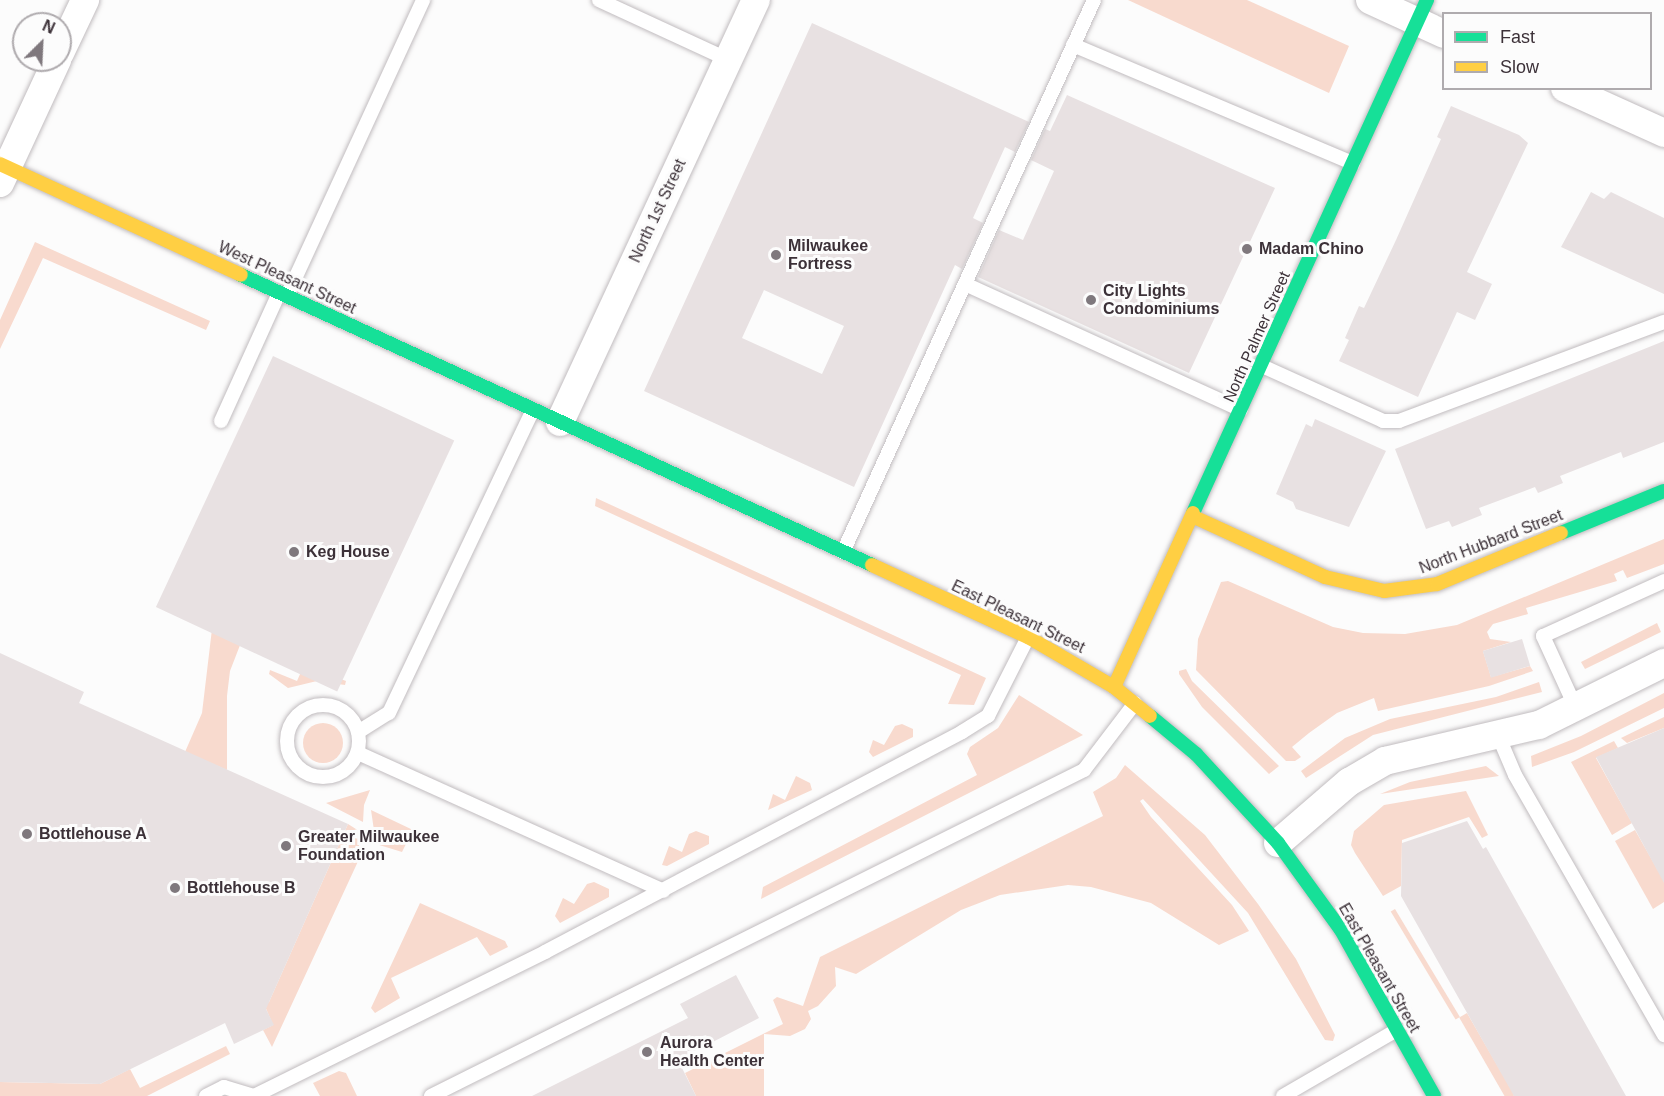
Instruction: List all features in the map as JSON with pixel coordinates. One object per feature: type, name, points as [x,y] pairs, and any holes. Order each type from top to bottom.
[{"type":"street","points":[[72,28],[85,0]]},
{"type":"street","name":"North 1st Street","points":[[560,422],[756,0]]},
{"type":"street","points":[[1370,0],[1422,11],[1442,33]]},
{"type":"street","name":"North Palmer Street","points":[[1114,687],[1194,517],[1422,11]]},
{"type":"street","points":[[2,171],[51,72]]},
{"type":"street","points":[[1569,90],[1664,133]]},
{"type":"street","name":"West Pleasant Street","points":[[2,171],[283,295],[560,422]]},
{"type":"street","name":"East Pleasant Street","points":[[560,422],[1028,637],[1114,687],[1135,703],[1196,754],[1278,843],[1341,930],[1434,1096]]},
{"type":"street","name":"North Hubbard Street","points":[[1194,517],[1325,577],[1384,591],[1437,584],[1664,491]]},
{"type":"street","points":[[1278,843],[1349,782],[1385,761],[1539,724],[1664,663]]},
{"type":"lane","points":[[221,421],[423,0]]},
{"type":"lane","points":[[598,0],[729,60]]},
{"type":"lane","points":[[843,552],[1094,0]]},
{"type":"lane","points":[[1073,45],[1353,163]]},
{"type":"lane","points":[[965,284],[1242,410]]},
{"type":"lane","points":[[1262,366],[1383,421],[1400,421],[1664,322]]},
{"type":"lane","points":[[358,732],[389,713],[533,410]]},
{"type":"lane","points":[[1575,706],[1543,636],[1664,581]]},
{"type":"lane","points":[[206,1096],[224,1087],[254,1096],[663,891],[988,716],[1028,637]]},
{"type":"lane","points":[[431,1096],[1084,770],[1135,703]]},
{"type":"lane","points":[[316,706],[339,709],[349,715],[358,732],[358,753],[344,771],[334,776],[310,775],[292,761],[287,738],[296,717],[316,706]]},
{"type":"lane","points":[[1498,735],[1512,769],[1664,1035]]},
{"type":"lane","points":[[358,753],[663,891]]},
{"type":"lane","points":[[1282,1096],[1397,1030]]},
{"type":"shaded area","points":[[1128,0],[1247,0],[1349,46],[1329,93]]},
{"type":"shaded area","points":[[35,242],[210,321],[206,330],[43,258],[0,349],[0,320]]},
{"type":"shaded area","points":[[596,498],[986,678],[974,705],[948,704],[961,675],[595,506]]},
{"type":"shaded area","points":[[1664,539],[1664,564],[1627,578],[1623,570],[1614,574],[1617,581],[1526,608],[1528,614],[1493,624],[1487,632],[1490,639],[1511,642],[1483,651],[1491,677],[1530,666],[1533,671],[1489,686],[1378,711],[1374,698],[1337,713],[1309,733],[1292,747],[1301,757],[1295,761],[1286,761],[1196,670],[1198,639],[1221,582],[1228,581],[1333,627],[1363,633],[1405,634],[1457,625]]},
{"type":"shaded area","points":[[1657,623],[1661,632],[1585,669],[1581,662]]},
{"type":"shaded area","points":[[212,629],[242,640],[230,671],[227,696],[227,770],[185,752],[202,713]]},
{"type":"shaded area","points":[[304,665],[346,681],[345,685],[317,681],[288,688],[269,674],[270,670],[297,681]]},
{"type":"shaded area","points":[[1186,669],[1192,681],[1279,766],[1269,774],[1202,707],[1179,674],[1179,671]]},
{"type":"shaded area","points":[[1539,682],[1542,692],[1373,735],[1306,778],[1301,771],[1345,738],[1390,719],[1496,697]]},
{"type":"shaded area","points":[[1664,693],[1664,708],[1574,752],[1532,767],[1531,756],[1581,736]]},
{"type":"shaded area","points":[[1019,695],[1083,735],[761,899],[763,887],[977,775],[967,754],[970,747],[998,728]]},
{"type":"shaded area","points":[[1664,717],[1664,728],[1627,743],[1621,738]]},
{"type":"shaded area","points":[[323,723],[331,724],[337,729],[342,735],[342,751],[337,757],[331,762],[323,763],[315,762],[309,757],[304,751],[303,743],[304,735],[309,729],[315,724]]},
{"type":"shaded area","points":[[902,724],[913,729],[913,737],[873,757],[869,752],[873,740],[884,745],[895,726]]},
{"type":"shaded area","points":[[1614,741],[1618,748],[1596,758],[1632,823],[1612,835],[1571,762]]},
{"type":"shaded area","points":[[1125,765],[1205,835],[1258,904],[1296,959],[1335,1035],[1333,1041],[1325,1040],[1248,913],[1143,799],[1140,801],[1151,817],[1232,905],[1249,931],[1219,945],[1151,903],[1091,887],[1068,885],[1000,895],[961,910],[856,974],[835,967],[836,986],[818,1006],[808,1011],[811,1019],[805,1029],[790,1036],[764,1034],[764,1096],[696,1096],[685,1073],[783,1024],[773,1000],[777,997],[803,1006],[820,957],[1103,816],[1093,792],[1116,778]]},
{"type":"shaded area","points":[[1486,766],[1499,776],[1380,794],[1410,782]]},
{"type":"shaded area","points":[[796,776],[810,783],[812,790],[768,810],[773,794],[785,800]]},
{"type":"shaded area","points":[[370,790],[364,805],[363,822],[326,803]]},
{"type":"shaded area","points":[[1466,791],[1488,835],[1482,838],[1469,817],[1402,840],[1401,886],[1383,896],[1351,845],[1354,831],[1384,805]]},
{"type":"shaded area","points":[[371,810],[413,830],[402,852],[376,844]]},
{"type":"shaded area","points":[[348,824],[367,836],[367,842],[272,1047],[263,1030],[273,1025],[264,1004],[269,1002]]},
{"type":"shaded area","points":[[1635,830],[1664,881],[1664,902],[1653,909],[1615,841]]},
{"type":"shaded area","points":[[696,831],[709,836],[709,844],[667,866],[662,865],[669,846],[682,852],[689,834]]},
{"type":"shaded area","points":[[594,882],[609,889],[609,897],[560,923],[555,916],[563,898],[574,904],[587,884]]},
{"type":"shaded area","points":[[420,903],[505,941],[508,947],[490,956],[477,937],[391,978],[400,998],[375,1013],[371,1008]]},
{"type":"shaded area","points":[[1395,909],[1460,1017],[1456,1020],[1391,912]]},
{"type":"shaded area","points":[[1467,1013],[1514,1095],[1505,1096],[1459,1017]]},
{"type":"shaded area","points":[[226,1046],[230,1054],[147,1096],[0,1096],[0,1082],[100,1084],[130,1069],[140,1088]]},
{"type":"shaded area","points":[[339,1071],[346,1073],[357,1096],[320,1096],[313,1083]]},
{"type":"building","name":"Milwaukee Fortress","points":[[812,23],[1029,122],[1015,152],[1005,147],[973,218],[983,223],[962,269],[955,265],[854,487],[644,391]],"holes":[[[764,290],[844,326],[822,374],[742,338]]]},
{"type":"building","points":[[1067,95],[1275,188],[1189,373],[978,277],[999,230],[1023,240],[1054,171],[1031,160],[1045,129],[1050,131]]},
{"type":"building","points":[[1451,106],[1519,135],[1528,143],[1467,272],[1492,284],[1475,320],[1457,312],[1418,397],[1339,361],[1349,340],[1345,338],[1359,306],[1364,308],[1441,139],[1437,137]]},
{"type":"building","points":[[1591,192],[1604,199],[1611,192],[1664,218],[1664,294],[1561,247]]},
{"type":"building","points":[[1664,341],[1664,442],[1623,458],[1621,452],[1560,476],[1563,483],[1538,493],[1535,487],[1479,508],[1482,515],[1452,527],[1449,521],[1426,529],[1395,449]]},
{"type":"building","name":"Keg House","points":[[273,356],[454,441],[337,692],[156,607]]},
{"type":"building","points":[[1315,419],[1386,451],[1349,527],[1296,509],[1293,502],[1276,494],[1306,424],[1312,427]]},
{"type":"building","points":[[1522,639],[1530,666],[1491,678],[1483,651]]},
{"type":"building","name":"Bottlehouse B","points":[[0,653],[84,692],[79,703],[348,824],[266,1009],[274,1025],[234,1044],[225,1023],[100,1084],[0,1082]]},
{"type":"building","points":[[1664,728],[1664,883],[1596,757]]},
{"type":"building","points":[[1467,821],[1483,849],[1486,847],[1626,1096],[1514,1096],[1401,896],[1402,843]]},
{"type":"building","points":[[736,975],[759,1018],[678,1060],[696,1096],[532,1096],[688,1018],[680,1004]]},
{"type":"traffic: fast","points":[[1193,513],[1427,0]]},
{"type":"traffic: fast","points":[[241,275],[872,565]]},
{"type":"traffic: fast","points":[[1561,533],[1664,491]]},
{"type":"traffic: fast","points":[[1150,716],[1196,754],[1278,843],[1341,930],[1434,1096]]},
{"type":"traffic: slow","points":[[0,164],[241,275]]},
{"type":"traffic: slow","points":[[1114,687],[1193,513]]},
{"type":"traffic: slow","points":[[1194,517],[1325,577],[1384,591],[1437,584],[1561,533]]},
{"type":"traffic: slow","points":[[872,565],[1028,637],[1114,687],[1150,716]]},
{"type":"place","name":"Madam Chino","points":[[1247,249]]},
{"type":"place","name":"Milwaukee Fortress","points":[[776,255]]},
{"type":"place","name":"City Lights Condominiums","points":[[1091,300]]},
{"type":"place","name":"Keg House","points":[[294,552]]},
{"type":"place","name":"Bottlehouse A","points":[[27,834]]},
{"type":"place","name":"Greater Milwaukee Foundation","points":[[286,846]]},
{"type":"place","name":"Bottlehouse B","points":[[175,888]]},
{"type":"place","name":"Aurora Health Center","points":[[647,1052]]}]
